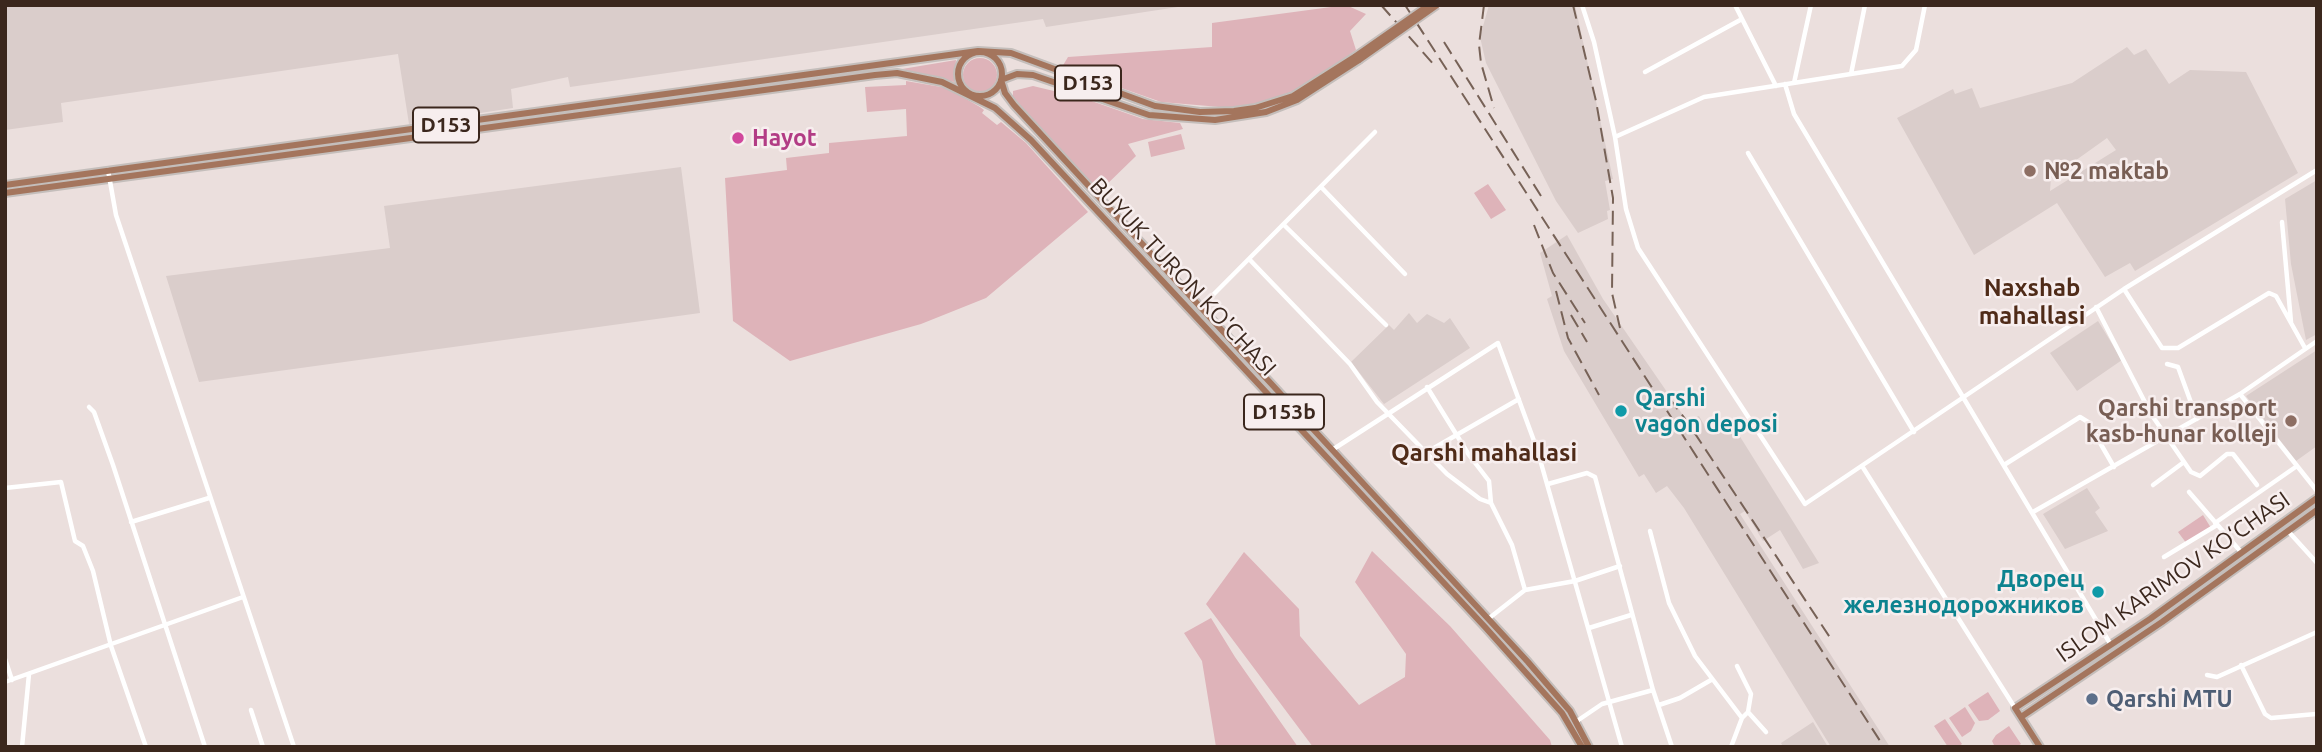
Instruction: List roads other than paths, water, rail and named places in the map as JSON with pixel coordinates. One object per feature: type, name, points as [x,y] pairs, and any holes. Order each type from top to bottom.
[{"type":"main road","name":"D153","points":[[5,185],[978,51],[1011,53],[1155,106],[1200,111],[1234,111],[1273,103],[1314,85],[1358,58],[1429,5]]},
{"type":"main road","name":"D153","points":[[5,193],[897,73],[921,76],[970,94],[989,94],[1001,80],[1017,74],[1033,75],[1149,115],[1215,120],[1266,111],[1297,100],[1437,5]]},
{"type":"main road","points":[[970,94],[960,84],[957,69],[965,57],[978,51],[997,60],[1001,80]]},
{"type":"main road","name":"BUYUK TURON KO'CHASI","points":[[1001,80],[1010,101],[1488,619],[1577,721],[1589,747]]},
{"type":"main road","name":"BUYUK TURON KO'CHASI","points":[[970,94],[995,108],[1031,140],[1557,707],[1582,747]]},
{"type":"main road","points":[[1322,453],[1331,449]]},
{"type":"main road","name":"ISLOM KARIMOV KO‘CHASI","points":[[2015,708],[2111,645],[2317,498]]},
{"type":"main road","name":"ISLOM KARIMOV KO‘CHASI","points":[[2021,717],[2162,622],[2317,510]]},
{"type":"main road","points":[[2287,520],[2290,529]]},
{"type":"main road","points":[[2015,708],[2040,747]]},
{"type":"street","points":[[1583,5],[1615,137],[1626,209],[1637,248],[1805,504],[2123,289],[2317,170]]},
{"type":"street","points":[[1735,5],[1776,86]]},
{"type":"street","points":[[1794,83],[1811,5]]},
{"type":"street","points":[[1851,74],[1865,5]]},
{"type":"street","points":[[1615,137],[1704,97],[1902,66],[1912,58],[1916,50],[1925,5]]},
{"type":"street","points":[[1645,72],[1742,19]]},
{"type":"street","points":[[1785,84],[1794,114],[2111,645]]},
{"type":"street","points":[[1201,307],[1376,132]]},
{"type":"street","points":[[1748,153],[1914,432]]},
{"type":"street","points":[[108,170],[116,215],[209,498],[295,747]]},
{"type":"street","points":[[1322,188],[1405,274]]},
{"type":"street","points":[[2282,222],[2291,324]]},
{"type":"street","points":[[1284,225],[1386,325]]},
{"type":"street","points":[[1250,260],[1350,364],[1388,412],[1447,474],[1480,499],[1491,503]]},
{"type":"street","points":[[2123,289],[2162,348],[2178,348],[2269,293],[2276,296],[2305,348]]},
{"type":"street","points":[[2096,307],[2122,355],[2127,370],[2191,472],[2200,476],[2227,454],[2233,454],[2257,485]]},
{"type":"street","points":[[2033,512],[2240,394],[2317,341]]},
{"type":"street","points":[[1331,449],[1498,343],[1548,484],[1622,747]]},
{"type":"street","points":[[2167,364],[2178,367],[2197,419]]},
{"type":"street","points":[[1427,387],[1457,435],[1486,473],[1491,503],[1512,545],[1525,590]]},
{"type":"street","points":[[2240,394],[2317,492]]},
{"type":"street","points":[[1427,452],[1519,399]]},
{"type":"street","points":[[89,407],[94,412],[205,747]]},
{"type":"street","points":[[2004,465],[2080,417],[2088,422],[2113,467]]},
{"type":"street","points":[[2153,485],[2184,463]]},
{"type":"street","points":[[1862,466],[2015,708]]},
{"type":"street","points":[[2164,557],[2216,524],[2297,466]]},
{"type":"street","points":[[1548,484],[1593,474],[1653,690],[1672,747]]},
{"type":"street","points":[[5,488],[61,482],[75,541],[83,545],[93,571],[111,646],[146,747]]},
{"type":"street","points":[[2189,492],[2242,552]]},
{"type":"street","points":[[131,522],[209,498]]},
{"type":"street","points":[[2290,529],[2317,563]]},
{"type":"street","points":[[1650,531],[1669,603],[1695,656],[1742,718]]},
{"type":"street","points":[[1488,619],[1525,590],[1575,581],[1620,566]]},
{"type":"street","points":[[5,682],[243,597]]},
{"type":"street","points":[[1588,628],[1632,615]]},
{"type":"street","points":[[2207,675],[2217,677],[2317,632]]},
{"type":"street","points":[[5,659],[12,680]]},
{"type":"street","points":[[2241,665],[2265,714],[2271,718],[2316,714]]},
{"type":"street","points":[[1731,747],[1742,718],[1748,712],[1751,694],[1737,666]]},
{"type":"street","points":[[22,747],[29,674]]},
{"type":"street","points":[[1659,705],[1680,698],[1711,680]]},
{"type":"street","points":[[1577,721],[1609,702],[1653,690]]},
{"type":"street","points":[[251,710],[263,747]]},
{"type":"street","points":[[1748,712],[1766,732]]},
{"type":"railway","points":[[1381,5],[1435,66]]},
{"type":"railway","points":[[1405,5],[1884,747]]},
{"type":"railway","points":[[1484,5],[1479,45],[1481,63],[1494,108]]},
{"type":"railway","points":[[1573,5],[1596,101],[1613,198],[1612,293],[1620,328]]},
{"type":"railway","points":[[1444,42],[1541,196]]},
{"type":"railway","points":[[1534,225],[1553,273],[1585,323]]},
{"type":"railway","points":[[1556,291],[1568,338],[1599,395]]},
{"type":"railway","points":[[1571,315],[1587,342]]},
{"type":"railway","points":[[1669,398],[1833,642]]},
{"type":"place","name":"Hayot","points":[[738,138]]},
{"type":"place","name":"№2 maktab","points":[[2030,171]]},
{"type":"place","name":"Qarshi vagon deposi","points":[[1621,411]]},
{"type":"place","name":"Qarshi transport kasb-hunar kolleji","points":[[2291,421]]},
{"type":"place","name":"Дворец железнодорожников","points":[[2098,592]]},
{"type":"place","name":"Qarshi MTU","points":[[2092,699]]},
{"type":"district","name":"Naxshab mahallasi","points":[[2032,302]]},
{"type":"district","name":"Qarshi mahallasi","points":[[1484,453]]}]
